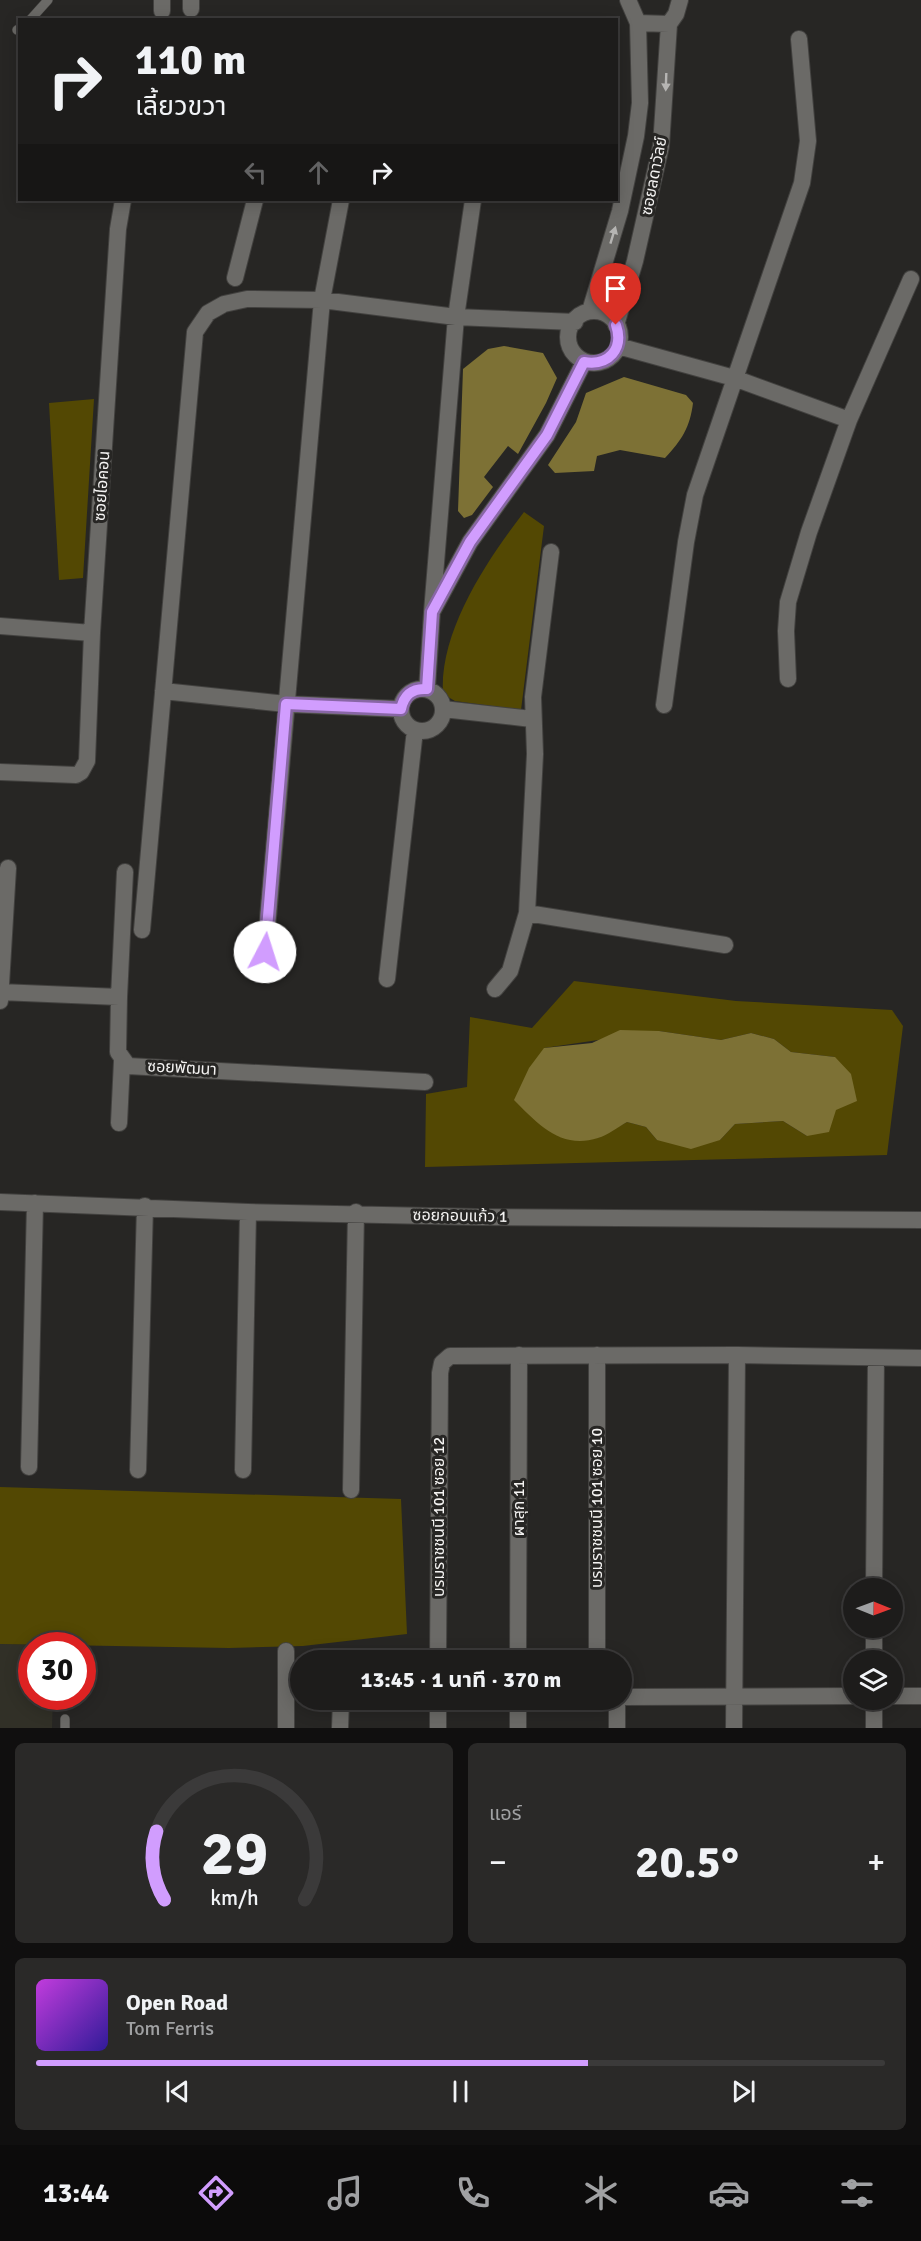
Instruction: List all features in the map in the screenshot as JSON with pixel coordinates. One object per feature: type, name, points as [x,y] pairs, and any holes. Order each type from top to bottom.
[{"type":"street","name":"ซอยลดาวัลย์","points":[[590,311],[620,212],[636,136],[640,103],[638,23],[628,0]]},
{"type":"street","name":"ซอยลดาวัลย์","points":[[618,346],[619,335],[616,325],[635,261],[661,146],[669,24],[676,14],[680,0]]},
{"type":"street","points":[[638,23],[669,24]]},
{"type":"street","points":[[664,705],[684,554],[695,495],[802,183],[808,141],[799,39]]},
{"type":"street","name":"ซอยไอคอน","points":[[0,772],[75,775],[81,772],[87,761],[92,633],[118,229],[123,201]]},
{"type":"street","points":[[236,278],[255,201]]},
{"type":"street","points":[[265,952],[322,300],[341,201]]},
{"type":"street","points":[[427,689],[456,317],[473,201]]},
{"type":"street","points":[[788,679],[786,631],[788,602],[809,532],[849,420],[911,279]]},
{"type":"street","points":[[142,930],[195,332],[208,313],[224,304],[248,299],[322,300],[456,317],[574,322]]},
{"type":"street","points":[[616,325],[610,317],[590,311],[581,314],[574,322],[568,338],[570,348],[584,362],[605,361],[618,346],[734,378],[849,420]]},
{"type":"street","points":[[432,612],[470,542],[547,435],[584,362]]},
{"type":"street","points":[[495,989],[510,971],[526,913],[535,754],[532,719],[551,552]]},
{"type":"street","points":[[0,626],[92,633]]},
{"type":"street","points":[[427,689],[436,694],[443,709],[436,726],[422,731],[415,730],[403,719],[401,709],[406,696],[413,690],[427,689]]},
{"type":"street","points":[[163,692],[286,704],[401,709]]},
{"type":"street","points":[[443,709],[532,719]]},
{"type":"street","points":[[387,979],[415,730]]},
{"type":"street","points":[[0,1002],[8,868]]},
{"type":"street","points":[[119,1124],[122,1061],[118,1052],[119,998],[125,872]]},
{"type":"street","points":[[526,913],[725,945]]},
{"type":"street","points":[[0,992],[119,998]]},
{"type":"street","name":"ซอยพัฒนา","points":[[122,1061],[128,1066],[426,1082]]},
{"type":"street","name":"ซอยกอบแก้ว 1","points":[[0,1202],[145,1206],[248,1212],[356,1212],[477,1217],[921,1220]]},
{"type":"street","points":[[29,1467],[35,1203]]},
{"type":"street","points":[[138,1470],[145,1206]]},
{"type":"street","points":[[243,1470],[248,1212]]},
{"type":"street","points":[[351,1490],[356,1212]]},
{"type":"street","points":[[519,1355],[921,1358]]},
{"type":"street","name":"บรมราชชนนี 101 ซอย 12","points":[[438,1650],[440,1373],[442,1363],[450,1356],[519,1355]]},
{"type":"street","name":"ผาสุก 11","points":[[518,1650],[519,1355]]},
{"type":"street","name":"บรมราชชนนี 101 ซอย 10","points":[[597,1355],[597,1650]]},
{"type":"street","points":[[734,1728],[737,1355]]},
{"type":"street","points":[[874,1578],[876,1358]]},
{"type":"street","points":[[286,1651],[290,1675]]},
{"type":"street","points":[[632,1697],[843,1696]]},
{"type":"street","points":[[903,1696],[921,1696]]},
{"type":"street","points":[[286,1728],[290,1708]]},
{"type":"street","points":[[340,1728],[341,1710]]},
{"type":"street","points":[[438,1710],[438,1728]]},
{"type":"street","points":[[518,1710],[518,1728]]},
{"type":"street","points":[[617,1710],[617,1728]]},
{"type":"street","points":[[874,1710],[874,1728]]},
{"type":"lane","points":[[32,18],[48,0]]},
{"type":"shaded area","points":[[504,346],[543,353],[557,378],[518,454],[508,446],[484,477],[493,487],[472,515],[464,518],[458,511],[463,369],[488,349]]},
{"type":"shaded area","points":[[624,377],[686,395],[693,403],[690,419],[676,445],[665,458],[620,450],[597,456],[594,471],[555,473],[548,465],[576,422],[586,393]]},
{"type":"shaded area","points":[[94,399],[83,578],[59,580],[49,403]]},
{"type":"shaded area","points":[[524,512],[544,526],[521,710],[455,701],[443,694],[444,670],[457,621],[481,574]]},
{"type":"shaded area","points":[[574,981],[736,1001],[892,1010],[903,1026],[887,1155],[425,1167],[426,1094],[467,1087],[470,1017],[532,1028]],"holes":[[[659,1031],[721,1040],[751,1033],[774,1039],[791,1052],[835,1057],[807,1136],[783,1121],[735,1124],[720,1140],[657,1140],[646,1127],[627,1122],[598,1138],[544,1048]]]},
{"type":"shaded area","points":[[620,1030],[659,1031],[721,1040],[751,1033],[774,1039],[791,1052],[835,1057],[851,1074],[857,1101],[836,1110],[829,1132],[807,1136],[783,1121],[735,1124],[720,1140],[691,1149],[657,1140],[646,1127],[627,1122],[598,1138],[585,1141],[561,1138],[541,1126],[514,1100],[529,1068],[544,1048],[592,1043]]},
{"type":"shaded area","points":[[0,1487],[401,1499],[407,1634],[303,1646],[229,1648],[96,1646],[96,1632],[18,1632],[18,1644],[0,1644]]},
{"type":"shaded area","points":[[0,1644],[18,1644],[18,1710],[53,1710],[52,1728],[0,1728]]},
{"type":"route","points":[[265,952],[286,704],[401,709],[402,702],[413,690],[427,689],[432,612],[470,542],[519,477],[547,435],[584,362],[605,361],[613,355],[618,346],[619,335],[616,325]]}]
